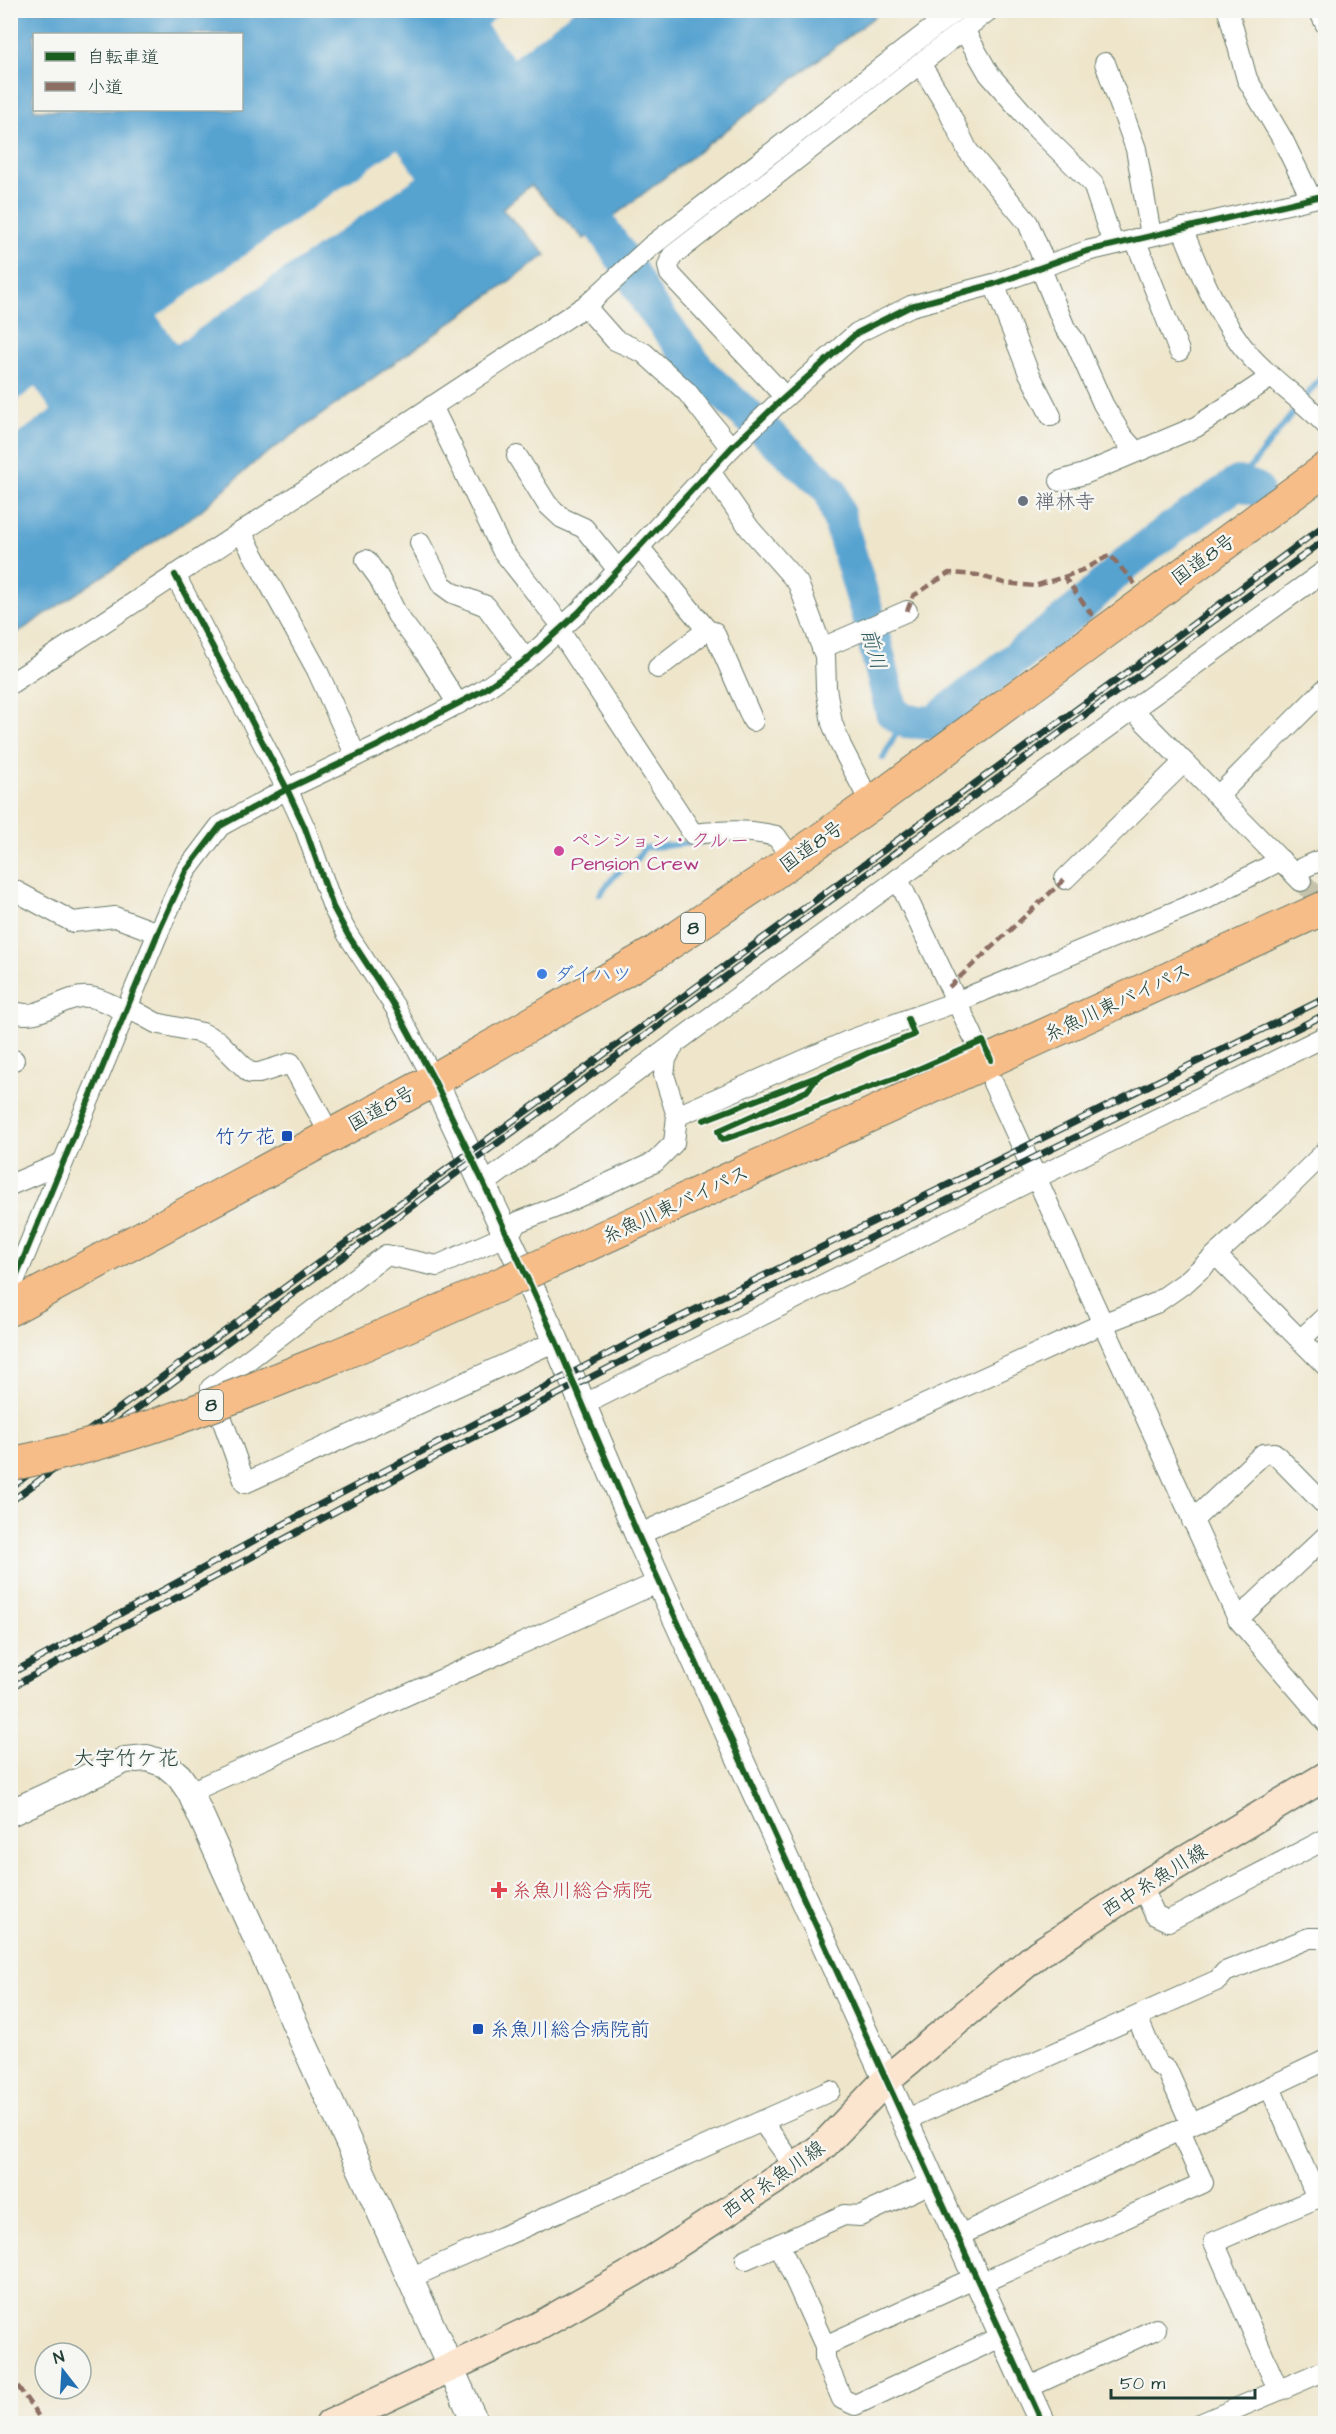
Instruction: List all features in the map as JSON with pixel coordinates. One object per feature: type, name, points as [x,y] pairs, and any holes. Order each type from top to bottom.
[{"type":"highway","name":"国道8号","points":[[10,1309],[434,1080],[656,952],[793,860],[871,804],[1326,469]]},
{"type":"highway","name":"糸魚川東バイパス","points":[[10,1464],[94,1444],[198,1410],[405,1328],[1326,907]]},
{"type":"main road","name":"西中糸魚川線","points":[[330,2424],[539,2325],[634,2272],[795,2167],[823,2146],[887,2079],[1038,1954],[1142,1886],[1326,1776]]},
{"type":"street","points":[[10,684],[586,305],[650,247],[956,10]]},
{"type":"street","points":[[780,401],[670,274],[668,266],[672,256],[989,10]]},
{"type":"street","points":[[10,1292],[158,933],[186,871],[220,826],[287,789],[482,692],[526,660],[561,629],[736,443],[857,333],[911,306],[994,284],[1087,251],[1318,196],[1246,79],[1228,10]]},
{"type":"street","points":[[1320,10],[1326,25]]},
{"type":"street","points":[[964,30],[989,74],[1037,129],[1093,184],[1113,244]]},
{"type":"street","points":[[1105,63],[1136,149],[1143,237],[1179,351]]},
{"type":"street","points":[[921,65],[945,104],[968,151],[1028,223],[1065,328],[1075,341],[1103,404],[1122,436],[1136,452]]},
{"type":"street","points":[[1182,228],[1201,275],[1228,326],[1251,357],[1271,377],[1310,408],[1326,425]]},
{"type":"street","points":[[994,284],[1028,371],[1051,416]]},
{"type":"street","points":[[586,305],[615,340],[644,353],[687,392],[736,443]]},
{"type":"street","points":[[1060,481],[1084,474],[1196,427],[1271,377]]},
{"type":"street","points":[[432,406],[502,550],[561,629],[693,834],[729,830],[761,832],[776,836],[793,860]]},
{"type":"street","points":[[517,456],[547,504],[562,518],[584,528],[618,570]]},
{"type":"street","points":[[709,470],[750,529],[798,583],[825,656],[826,688],[832,723],[841,746],[871,804]]},
{"type":"street","points":[[241,532],[317,670],[356,756]]},
{"type":"street","points":[[420,543],[442,585],[453,593],[486,606],[526,660]]},
{"type":"street","points":[[639,547],[707,630],[714,632],[753,721]]},
{"type":"street","points":[[366,560],[379,578],[397,615],[427,655],[458,704]]},
{"type":"street","points":[[484,1184],[898,879],[1326,570]]},
{"type":"street","points":[[175,575],[287,789],[305,828],[333,907],[348,935],[395,1007],[434,1080],[484,1184],[556,1341],[581,1406],[659,1582],[1043,2424]]},
{"type":"street","points":[[822,648],[907,611]]},
{"type":"street","points":[[658,668],[707,630]]},
{"type":"street","points":[[1218,796],[1326,688]]},
{"type":"street","points":[[1132,709],[1292,871]]},
{"type":"street","points":[[1065,879],[1184,762]]},
{"type":"street","points":[[676,1116],[848,1041],[956,1002],[1208,898],[1326,858]]},
{"type":"street","points":[[898,879],[973,1036]]},
{"type":"street","points":[[10,888],[73,922],[115,917],[158,933]]},
{"type":"street","points":[[10,1010],[18,1014],[35,1014],[64,1002],[89,997],[126,1009],[156,1023],[202,1033],[218,1041],[250,1073],[259,1073],[291,1063],[331,1136]]},
{"type":"street","points":[[581,1406],[1036,1178],[1326,1036]]},
{"type":"street","points":[[556,1341],[245,1483],[211,1388],[386,1255],[437,1266],[507,1234],[518,1222],[655,1162],[674,1143],[676,1116],[664,1075],[666,1059],[674,1044]]},
{"type":"street","points":[[993,1083],[1238,1619],[1326,1722]]},
{"type":"street","points":[[638,1535],[1102,1324],[1156,1303],[1186,1282],[1326,1151]]},
{"type":"street","points":[[10,1185],[62,1162]]},
{"type":"street","points":[[1216,1255],[1326,1366]]},
{"type":"street","points":[[1300,1340],[1326,1316]]},
{"type":"street","points":[[1192,1521],[1263,1454],[1274,1453],[1326,1506]]},
{"type":"street","points":[[1238,1619],[1326,1536]]},
{"type":"street","points":[[190,1792],[659,1582]]},
{"type":"street","points":[[10,1813],[125,1760],[147,1758],[165,1764],[179,1776],[190,1792],[476,2424]]},
{"type":"street","points":[[1142,1886],[1155,1915],[1168,1921],[1326,1839]]},
{"type":"street","points":[[905,2120],[1218,1980],[1225,1972],[1309,1938],[1326,1938]]},
{"type":"street","points":[[825,2346],[1203,2183],[1167,2070],[1157,2064],[1137,2017]]},
{"type":"street","points":[[958,2236],[1326,2060]]},
{"type":"street","points":[[1270,2087],[1317,2198],[1214,2242],[1278,2390]]},
{"type":"street","points":[[410,2278],[830,2091]]},
{"type":"street","points":[[762,2121],[795,2167]]},
{"type":"street","points":[[746,2259],[844,2215],[860,2216],[933,2182]]},
{"type":"street","points":[[779,2244],[825,2346],[825,2359],[842,2399],[855,2405],[1003,2336]]},
{"type":"street","points":[[1027,2388],[1156,2329]]},
{"type":"street","points":[[1200,2424],[1234,2417],[1278,2390],[1326,2370]]},
{"type":"water","points":[[11,11],[882,11],[584,239],[531,185],[502,209],[546,255],[255,462],[199,512],[11,637]]},
{"type":"pier","points":[[505,10],[573,11],[513,58],[487,25]]},
{"type":"pier","points":[[397,149],[417,177],[177,344],[157,316]]},
{"type":"pier","points":[[35,387],[51,410],[11,439],[11,405]]},
{"type":"waterway","name":"前川","points":[[601,227],[627,265],[649,304],[704,376],[831,491],[869,619],[892,712],[905,721],[933,723],[1078,609],[1125,564],[1169,530],[1238,483],[1256,489]]},
{"type":"waterway","points":[[1238,483],[1326,371]]},
{"type":"waterway","points":[[883,758],[899,728],[899,717]]},
{"type":"waterway","points":[[600,894],[616,874],[636,860],[644,848],[701,842]]},
{"type":"tunnel","points":[[1301,881],[1326,905]]},
{"type":"railway","points":[[10,1488],[1192,625],[1326,524]]},
{"type":"railway","points":[[10,1502],[1326,539]]},
{"type":"railway","points":[[10,1674],[317,1506],[660,1327],[1326,998]]},
{"type":"railway","points":[[10,1688],[430,1460],[665,1339],[1326,1014]]},
{"type":"marked path","points":[[1064,577],[1085,569],[1110,555],[1135,584]]},
{"type":"marked path","points":[[907,611],[913,596],[949,573],[977,575],[1004,583],[1034,586],[1064,577],[1093,616]]},
{"type":"marked path","points":[[949,987],[1065,879]]},
{"type":"marked path","points":[[10,2375],[44,2424]]},
{"type":"cycle path","points":[[10,1291],[158,933],[186,871],[220,826],[287,789],[377,746],[482,691],[526,660],[579,612],[731,448],[857,333],[911,306],[994,284],[1087,251],[1326,195]]},
{"type":"cycle path","points":[[175,575],[287,789],[305,828],[333,907],[348,935],[395,1007],[434,1080],[484,1184],[556,1341],[638,1535],[1043,2424]]},
{"type":"cycle path","points":[[704,1120],[819,1076],[914,1035],[908,1019]]},
{"type":"cycle path","points":[[819,1076],[807,1091],[718,1131],[722,1140],[907,1074],[983,1041],[991,1060]]},
{"type":"place","name":"禅林寺","points":[[1023,501]]},
{"type":"place","name":"ペンション・クルー Pension Crew","points":[[559,851]]},
{"type":"place","name":"ダイハツ","points":[[542,974]]},
{"type":"place","name":"竹ケ花","points":[[287,1136]]},
{"type":"place","name":"糸魚川総合病院","points":[[499,1890]]},
{"type":"place","name":"糸魚川総合病院前","points":[[478,2029]]},
{"type":"district","name":"大字竹ケ花","points":[[126,1758]]}]
